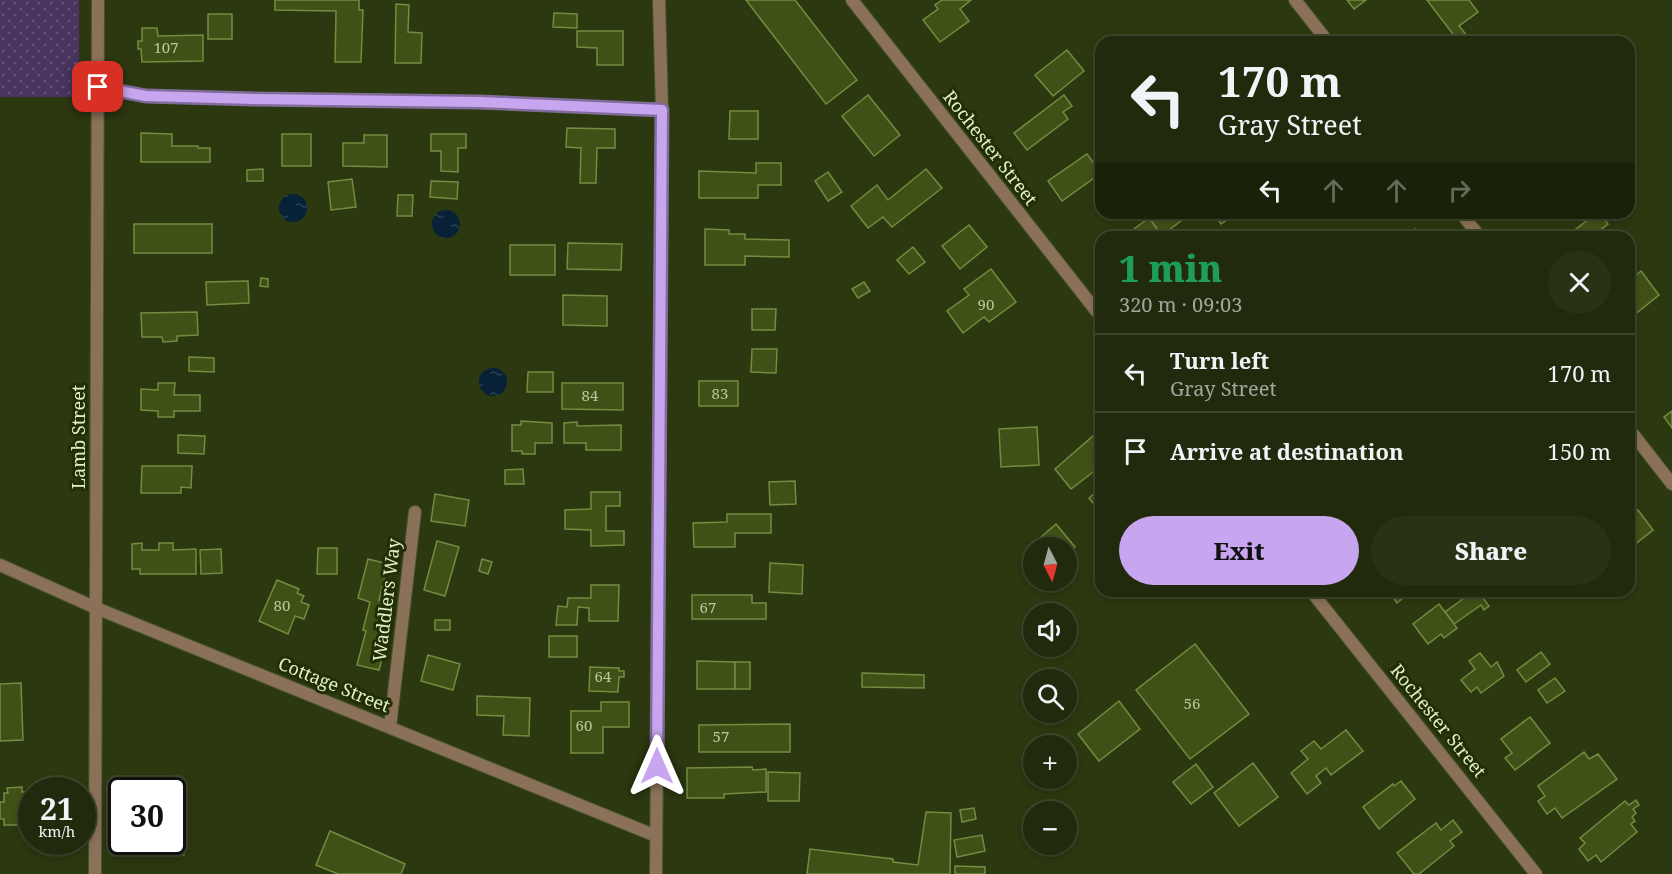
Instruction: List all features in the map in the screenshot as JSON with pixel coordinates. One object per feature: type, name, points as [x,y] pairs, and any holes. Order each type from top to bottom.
[{"type":"street","name":"Lamb Street","points":[[95,874],[98,0]]},
{"type":"street","points":[[657,874],[662,110],[659,0]]},
{"type":"street","name":"Rochester Street","points":[[852,0],[1095,309]]},
{"type":"street","points":[[1295,0],[1323,36]]},
{"type":"street","points":[[98,87],[146,96],[479,102],[662,110]]},
{"type":"street","points":[[1466,219],[1475,231]]},
{"type":"street","points":[[1635,437],[1672,484]]},
{"type":"street","name":"Waddlers Way","points":[[390,727],[415,512]]},
{"type":"street","name":"Cottage Street","points":[[0,565],[96,608],[656,836]]},
{"type":"street","name":"Rochester Street","points":[[1316,597],[1536,874]]},
{"type":"shaded area","points":[[0,0],[79,0],[79,97],[0,97]]},
{"type":"water","points":[[293,194],[303,198],[307,208],[303,218],[293,222],[283,218],[279,208],[283,198]]},
{"type":"water","points":[[446,210],[456,214],[460,224],[456,234],[446,238],[436,234],[432,224],[436,214]]},
{"type":"water","points":[[493,368],[503,372],[507,382],[503,392],[493,396],[483,392],[479,382],[483,372]]},
{"type":"building","points":[[275,0],[359,0],[359,10],[363,10],[361,62],[335,62],[336,11],[275,10]]},
{"type":"building","points":[[746,0],[795,0],[857,80],[826,104]]},
{"type":"building","points":[[942,0],[971,0],[960,9],[969,21],[940,42],[923,20],[938,9],[935,5]]},
{"type":"building","points":[[1347,0],[1366,0],[1354,9]]},
{"type":"building","points":[[1427,0],[1469,0],[1478,12],[1459,26],[1467,36],[1454,36]]},
{"type":"building","points":[[396,4],[409,5],[408,32],[422,33],[421,63],[395,63]]},
{"type":"building","points":[[554,13],[577,14],[577,28],[553,27]]},
{"type":"building","points":[[208,14],[232,14],[232,39],[208,39]]},
{"type":"building","points":[[142,28],[157,28],[158,36],[203,35],[203,61],[142,62],[138,41],[142,41]]},
{"type":"building","points":[[577,31],[623,31],[623,65],[597,65],[597,48],[577,47]]},
{"type":"building","points":[[1067,50],[1084,71],[1053,96],[1035,75]]},
{"type":"building","points":[[868,95],[900,135],[874,156],[842,116]]},
{"type":"building","points":[[1064,95],[1072,106],[1063,112],[1068,119],[1027,150],[1014,133]]},
{"type":"building","points":[[730,111],[758,111],[758,139],[729,139]]},
{"type":"building","points":[[567,128],[615,129],[615,148],[597,148],[596,183],[580,183],[581,148],[566,147]]},
{"type":"building","points":[[141,133],[172,134],[172,146],[210,148],[210,162],[141,162]]},
{"type":"building","points":[[282,134],[311,134],[311,166],[282,166]]},
{"type":"building","points":[[431,134],[466,134],[466,148],[458,148],[458,172],[441,171],[441,151],[431,151]]},
{"type":"building","points":[[364,135],[387,135],[387,167],[343,166],[343,143],[364,143]]},
{"type":"building","points":[[1087,154],[1095,165],[1095,177],[1062,201],[1048,181]]},
{"type":"building","points":[[756,163],[781,163],[781,185],[758,185],[758,198],[699,198],[699,171],[756,173]]},
{"type":"building","points":[[263,169],[263,181],[247,181],[247,170]]},
{"type":"building","points":[[926,169],[942,188],[892,227],[883,217],[868,228],[851,206],[877,185],[888,200]]},
{"type":"building","points":[[828,172],[842,192],[828,201],[815,181]]},
{"type":"building","points":[[352,179],[356,207],[331,210],[328,182]]},
{"type":"building","points":[[431,181],[458,182],[457,199],[430,197]]},
{"type":"building","points":[[398,195],[413,195],[412,216],[397,216]]},
{"type":"building","points":[[1150,219],[1184,219],[1167,231],[1159,231]]},
{"type":"building","points":[[1150,219],[1159,231],[1131,231]]},
{"type":"building","points":[[1218,219],[1228,219],[1221,224]]},
{"type":"building","points":[[1589,219],[1604,219],[1608,224],[1599,231],[1578,231],[1576,229]]},
{"type":"building","points":[[134,224],[212,224],[212,253],[134,253]]},
{"type":"building","points":[[969,225],[987,247],[960,269],[942,246]]},
{"type":"building","points":[[705,229],[729,230],[729,234],[745,234],[745,239],[789,240],[789,257],[745,256],[745,265],[705,265]]},
{"type":"building","points":[[568,243],[622,244],[621,270],[567,269]]},
{"type":"building","points":[[510,245],[555,245],[555,275],[510,275]]},
{"type":"building","points":[[913,247],[925,262],[909,274],[897,260]]},
{"type":"building","points":[[991,269],[1016,302],[989,322],[984,317],[963,333],[947,311],[969,295],[964,289]]},
{"type":"building","points":[[1641,271],[1659,295],[1635,314],[1635,276]]},
{"type":"building","points":[[261,278],[268,279],[268,287],[260,286]]},
{"type":"building","points":[[248,281],[249,303],[207,305],[206,282]]},
{"type":"building","points":[[864,282],[870,291],[858,298],[852,289]]},
{"type":"building","points":[[563,295],[607,296],[607,326],[563,325]]},
{"type":"building","points":[[752,309],[776,309],[775,330],[752,330]]},
{"type":"building","points":[[197,312],[198,335],[177,336],[177,341],[163,342],[162,337],[142,337],[141,313]]},
{"type":"building","points":[[752,349],[777,349],[776,373],[751,372]]},
{"type":"building","points":[[189,357],[214,358],[214,372],[189,371]]},
{"type":"building","points":[[528,372],[553,372],[553,392],[527,392]]},
{"type":"building","points":[[699,381],[738,381],[738,406],[699,406]]},
{"type":"building","points":[[158,383],[175,383],[174,395],[200,395],[200,411],[174,411],[174,417],[158,417],[158,411],[141,410],[141,389],[158,390]]},
{"type":"building","points":[[562,383],[623,383],[623,410],[562,409]]},
{"type":"building","points":[[1672,411],[1672,428],[1664,417]]},
{"type":"building","points":[[521,421],[552,423],[552,443],[535,443],[535,454],[512,451],[512,425],[521,425]]},
{"type":"building","points":[[577,422],[577,426],[621,425],[621,450],[586,450],[586,443],[564,443],[564,423]]},
{"type":"building","points":[[1037,427],[1039,465],[1001,467],[999,429]]},
{"type":"building","points":[[1095,434],[1095,471],[1071,489],[1055,469]]},
{"type":"building","points":[[178,435],[205,436],[204,454],[178,453]]},
{"type":"building","points":[[142,466],[192,466],[191,488],[181,487],[181,493],[141,493]]},
{"type":"building","points":[[523,469],[524,484],[505,484],[505,470]]},
{"type":"building","points":[[795,481],[796,504],[770,505],[769,482]]},
{"type":"building","points":[[591,492],[620,492],[620,506],[606,506],[606,531],[624,531],[624,545],[591,546],[591,530],[565,529],[565,510],[591,509]]},
{"type":"building","points":[[1095,493],[1095,506],[1089,498]]},
{"type":"building","points":[[435,494],[469,500],[465,526],[431,521]]},
{"type":"building","points":[[1638,510],[1653,530],[1635,544],[1635,512]]},
{"type":"building","points":[[727,514],[771,514],[771,533],[735,533],[735,547],[694,547],[693,523],[727,522]]},
{"type":"building","points":[[1056,524],[1067,537],[1041,537]]},
{"type":"building","points":[[437,541],[459,547],[445,596],[424,590]]},
{"type":"building","points":[[142,543],[142,550],[159,550],[159,543],[173,543],[173,550],[196,549],[196,574],[140,574],[140,569],[132,569],[132,544]]},
{"type":"building","points":[[318,548],[337,548],[337,574],[317,574]]},
{"type":"building","points":[[221,549],[222,573],[201,574],[200,550]]},
{"type":"building","points":[[368,559],[388,564],[379,600],[387,602],[385,608],[389,609],[383,631],[389,632],[379,670],[357,665],[366,631],[363,630],[370,602],[358,598]]},
{"type":"building","points":[[482,559],[492,562],[488,574],[479,571]]},
{"type":"building","points":[[770,563],[803,565],[802,594],[769,592]]},
{"type":"building","points":[[277,580],[299,589],[297,593],[304,596],[301,602],[309,605],[304,619],[295,616],[288,634],[259,621]]},
{"type":"building","points":[[591,585],[619,585],[618,621],[589,621],[589,608],[578,607],[577,625],[556,625],[558,606],[567,607],[568,598],[591,598]]},
{"type":"building","points":[[692,595],[752,595],[752,603],[766,603],[766,619],[692,619]]},
{"type":"building","points":[[1392,597],[1404,597],[1397,603]]},
{"type":"building","points":[[1466,597],[1482,597],[1489,606],[1484,610],[1481,605],[1454,624],[1445,612]]},
{"type":"building","points":[[1439,604],[1457,628],[1444,638],[1441,634],[1428,644],[1413,624]]},
{"type":"building","points":[[435,620],[450,620],[450,630],[435,630]]},
{"type":"building","points":[[549,636],[577,636],[577,657],[549,657]]},
{"type":"building","points":[[1195,644],[1249,714],[1190,759],[1136,690]]},
{"type":"building","points":[[1541,652],[1550,664],[1526,682],[1517,670]]},
{"type":"building","points":[[1480,653],[1491,667],[1497,662],[1504,676],[1481,693],[1477,687],[1471,692],[1461,680],[1475,669],[1469,661]]},
{"type":"building","points":[[428,655],[460,664],[453,690],[421,681]]},
{"type":"building","points":[[697,661],[735,662],[735,689],[697,689]]},
{"type":"building","points":[[735,662],[750,662],[750,689],[735,689]]},
{"type":"building","points":[[590,667],[619,668],[619,671],[624,671],[624,677],[619,677],[618,692],[589,691]]},
{"type":"building","points":[[862,673],[924,675],[924,688],[862,687]]},
{"type":"building","points":[[1555,678],[1565,691],[1547,703],[1538,690]]},
{"type":"building","points":[[21,683],[23,740],[0,741],[0,684]]},
{"type":"building","points":[[477,696],[530,698],[529,736],[503,735],[504,716],[477,715]]},
{"type":"building","points":[[1119,701],[1140,729],[1099,761],[1078,734]]},
{"type":"building","points":[[601,702],[629,702],[629,727],[603,727],[603,753],[571,753],[571,711],[601,711]]},
{"type":"building","points":[[1530,717],[1550,743],[1515,770],[1505,758],[1512,753],[1501,739]]},
{"type":"building","points":[[790,724],[790,752],[699,752],[699,725]]},
{"type":"building","points":[[1346,730],[1363,751],[1331,775],[1326,768],[1316,776],[1321,783],[1307,794],[1291,773],[1308,759],[1301,751],[1314,741],[1321,749]]},
{"type":"building","points":[[1584,752],[1589,759],[1598,754],[1617,779],[1562,818],[1555,808],[1547,814],[1538,801],[1545,796],[1538,786]]},
{"type":"building","points":[[1253,763],[1278,797],[1239,826],[1214,793]]},
{"type":"building","points":[[1196,764],[1213,787],[1191,804],[1173,782]]},
{"type":"building","points":[[752,767],[753,770],[766,769],[766,792],[724,794],[724,798],[687,798],[687,768]]},
{"type":"building","points":[[768,772],[800,773],[799,801],[768,801]]},
{"type":"building","points":[[1401,781],[1415,799],[1379,829],[1363,807],[1393,784],[1394,786]]},
{"type":"building","points":[[18,787],[18,825],[4,825],[4,819],[0,819],[0,802],[4,802],[4,793],[8,793],[7,788]]},
{"type":"building","points":[[1636,800],[1639,805],[1633,809],[1636,813],[1632,817],[1635,821],[1631,824],[1637,832],[1601,862],[1596,855],[1588,861],[1579,849],[1585,843],[1580,838],[1625,801],[1629,805]]},
{"type":"building","points":[[974,808],[976,819],[962,822],[960,810]]},
{"type":"building","points":[[926,812],[951,813],[950,874],[807,874],[810,849],[893,859],[893,862],[918,865]]},
{"type":"building","points":[[1453,820],[1462,832],[1450,841],[1454,846],[1419,874],[1414,874],[1397,853],[1436,823],[1441,830]]},
{"type":"building","points":[[330,831],[405,864],[401,874],[338,874],[316,865]]},
{"type":"building","points":[[982,835],[985,851],[957,857],[954,840]]},
{"type":"building","points":[[955,866],[985,867],[985,874],[955,874]]},
{"type":"route","points":[[98,87],[146,96],[479,102],[662,110],[657,766]]}]
